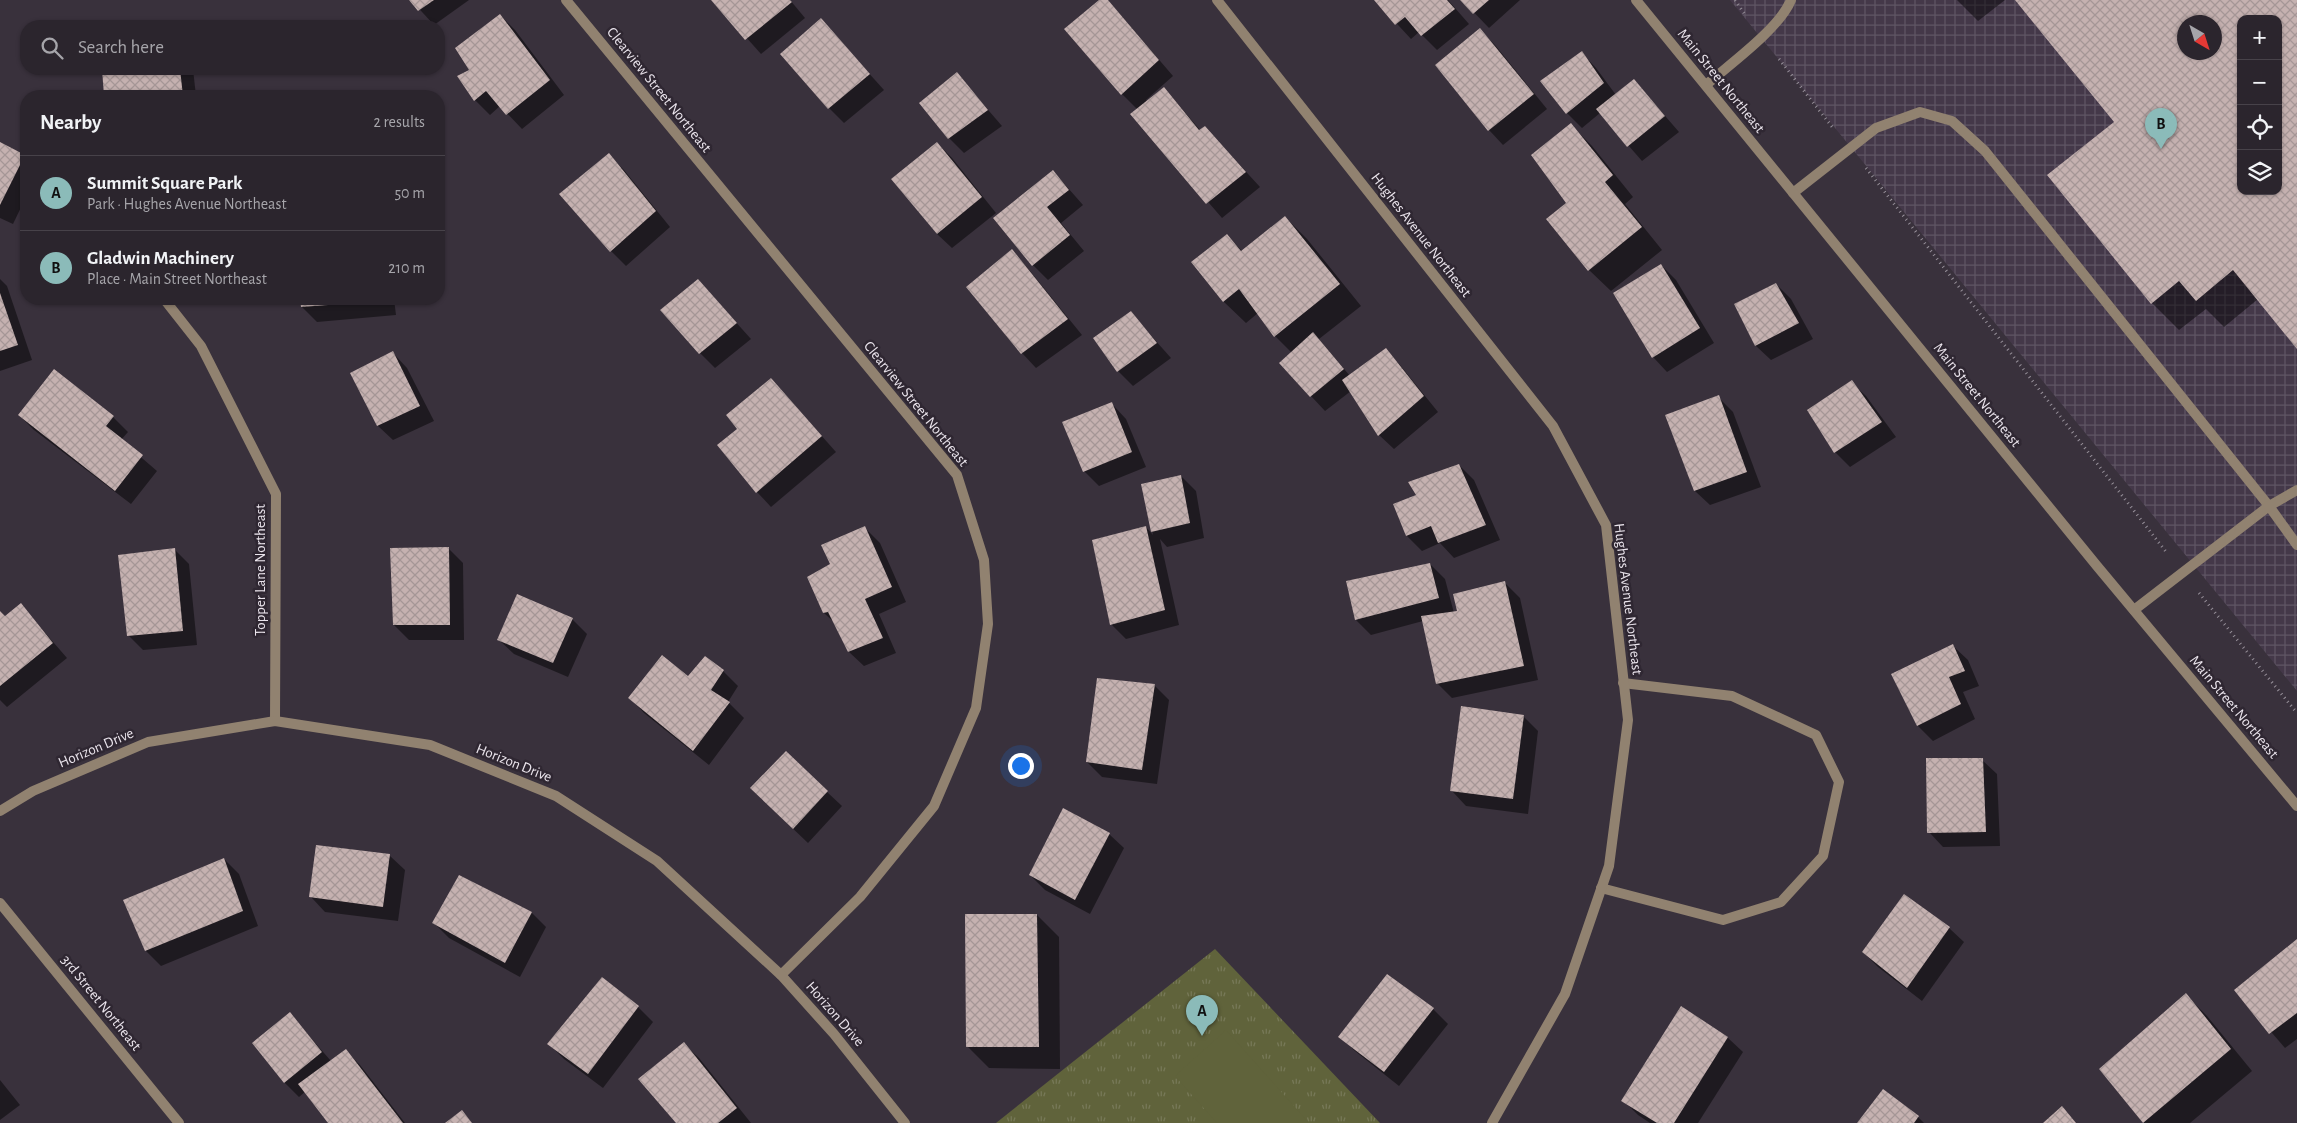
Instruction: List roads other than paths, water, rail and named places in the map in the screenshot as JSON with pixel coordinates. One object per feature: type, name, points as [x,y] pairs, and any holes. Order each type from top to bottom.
[{"type":"street","name":"Clearview Street Northeast","points":[[566,0],[957,475],[984,560],[988,624],[976,708],[934,806],[860,897],[781,975]]},
{"type":"street","name":"Hughes Avenue Northeast","points":[[1217,0],[1552,426],[1606,525],[1628,720],[1609,866],[1565,994],[1492,1123]]},
{"type":"street","name":"Main Street Northeast","points":[[1636,0],[2134,610],[2297,806]]},
{"type":"street","points":[[1706,85],[1762,36],[1787,10],[1791,0]]},
{"type":"street","points":[[1793,193],[1876,128],[1920,112],[1952,121],[1985,151],[2269,506],[2297,545]]},
{"type":"street","name":"Topper Lane Northeast","points":[[169,305],[201,346],[276,494],[275,721]]},
{"type":"street","points":[[2134,610],[2184,574],[2269,506],[2297,490]]},
{"type":"street","points":[[1601,888],[1722,920],[1781,902],[1823,856],[1839,782],[1816,735],[1732,696],[1623,683]]},
{"type":"street","name":"Horizon Drive","points":[[0,811],[33,791],[148,742],[275,721],[430,745],[556,796],[657,861],[781,975],[834,1034],[905,1123]]},
{"type":"street","name":"3rd Street Northeast","points":[[0,903],[179,1123]]},
{"type":"place","name":"Gladwin Machinery","points":[[2161,149]]},
{"type":"place","name":"Summit Square Park","points":[[1202,1036]]}]
